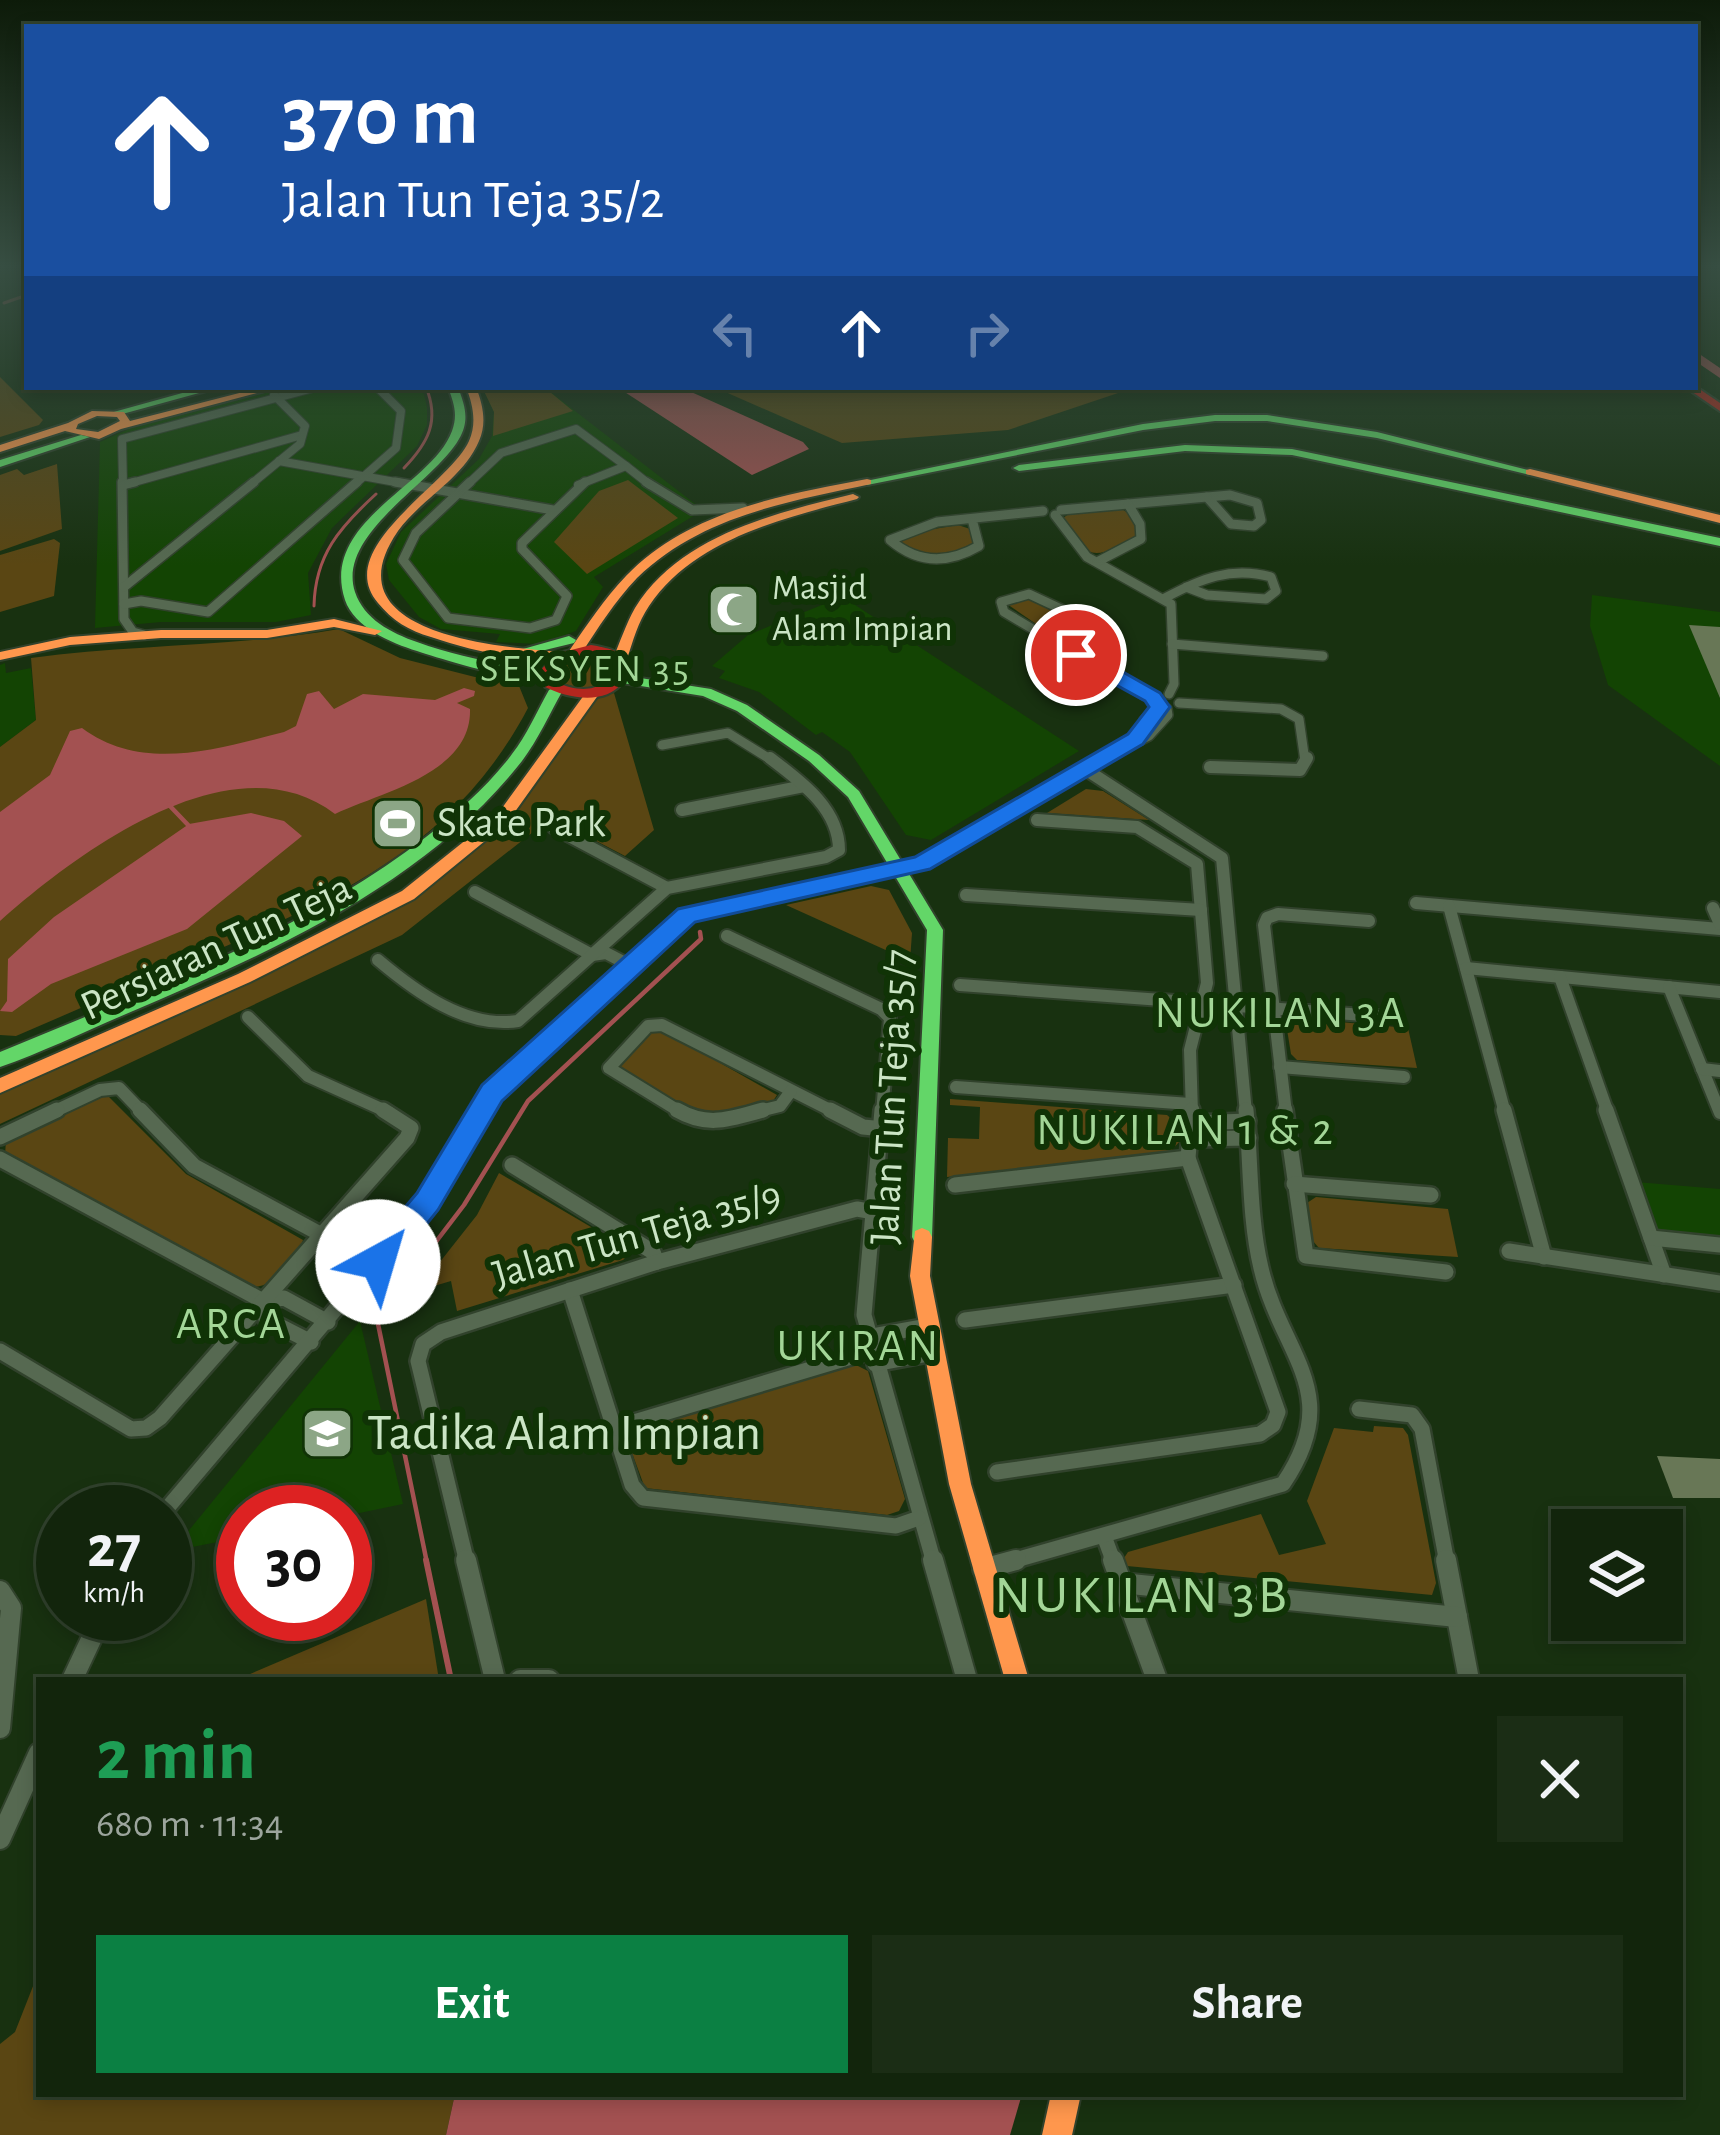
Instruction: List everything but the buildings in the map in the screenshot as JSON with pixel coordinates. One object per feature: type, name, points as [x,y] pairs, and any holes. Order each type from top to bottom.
[{"type":"main road","points":[[119,420],[207,390]]},
{"type":"main road","points":[[422,492],[460,427],[462,410],[454,390]]},
{"type":"main road","points":[[457,493],[448,483],[478,428],[480,411],[472,390]]},
{"type":"main road","points":[[1694,390],[1720,408]]},
{"type":"main road","points":[[0,464],[78,432],[86,416],[119,420],[273,391]]},
{"type":"main road","points":[[0,656],[97,639],[285,631],[348,623],[450,659],[592,694],[621,669],[644,603],[694,556],[759,524],[872,487],[1143,427],[1215,418],[1267,418],[1377,435],[1720,519]]},
{"type":"main road","points":[[0,449],[78,432]]},
{"type":"main road","points":[[569,654],[611,591],[664,546],[692,529],[753,505],[1127,453],[1238,446],[1340,459],[1720,542]]},
{"type":"main road","points":[[285,631],[334,613],[344,602],[349,556],[358,539],[453,471]]},
{"type":"main road","points":[[422,492],[457,493]]},
{"type":"main road","name":"Jalan Tun Teja 35/7","points":[[422,492],[378,554],[374,575],[384,607],[426,634],[512,654],[603,650],[621,669],[742,708],[854,794],[935,930],[920,1276],[982,1569],[1016,1677]]},
{"type":"main road","points":[[347,585],[366,619],[386,635]]},
{"type":"main road","points":[[512,654],[561,645],[589,623]]},
{"type":"main road","name":"Persiaran Tun Teja","points":[[0,1060],[320,917],[438,843],[508,767],[551,684],[551,664],[569,654]]},
{"type":"main road","name":"Persiaran Tun Teja","points":[[0,1086],[244,978],[408,895],[502,819],[592,694]]},
{"type":"main road","points":[[1057,2135],[1065,2097]]},
{"type":"street","points":[[124,604],[208,612],[396,448],[401,411],[380,390]]},
{"type":"street","points":[[124,586],[300,444],[305,426],[273,391],[122,439],[124,619],[133,632],[144,635]]},
{"type":"street","points":[[626,466],[579,484],[522,548],[567,596],[556,620],[530,628],[448,618],[403,560],[416,532],[501,453],[576,428],[689,512],[709,516],[753,505]]},
{"type":"street","points":[[122,485],[302,435]]},
{"type":"street","points":[[279,461],[422,492]]},
{"type":"street","points":[[457,493],[553,510]]},
{"type":"street","points":[[972,518],[979,545],[942,561],[923,560],[890,540],[893,532],[972,518],[1207,497],[1250,499],[1257,503],[1261,520],[1254,526],[1232,524],[1207,497]]},
{"type":"street","points":[[1097,562],[1141,539],[1140,524],[1128,504]]},
{"type":"street","points":[[187,1485],[428,1202],[492,1093],[687,915],[898,868],[945,852],[1139,734],[1149,736],[1168,715],[1164,704],[1174,684],[1171,604],[1076,548],[1053,512]]},
{"type":"street","points":[[1166,598],[1186,586],[1208,574],[1248,571],[1270,577],[1276,591],[1267,598],[1207,596],[1186,586]]},
{"type":"street","points":[[1099,668],[1108,647],[1102,633],[1033,594],[1014,595],[1001,602],[1004,612],[1099,668],[1164,704],[1281,709],[1299,719],[1306,758],[1300,770],[1210,767]]},
{"type":"street","points":[[97,639],[124,619]]},
{"type":"street","points":[[1172,644],[1323,656]]},
{"type":"street","points":[[378,960],[418,994],[493,1025],[506,1025],[518,1021],[667,888],[826,857],[839,850],[840,836],[816,796],[737,735],[662,746]]},
{"type":"street","points":[[982,1569],[1283,1484],[1313,1416],[1312,1400],[1261,1268],[1222,859],[1085,769]]},
{"type":"street","points":[[682,810],[804,786]]},
{"type":"street","points":[[998,1472],[1260,1434],[1273,1425],[1278,1412],[1188,1158],[1190,1050],[1207,983],[1197,864],[1137,827],[1037,820]]},
{"type":"street","points":[[554,828],[667,888]]},
{"type":"street","points":[[475,892],[592,955],[606,953],[631,966]]},
{"type":"street","points":[[965,895],[1201,910]]},
{"type":"street","points":[[1416,903],[1720,926],[1713,908]]},
{"type":"street","points":[[1449,906],[1544,1257]]},
{"type":"street","points":[[1369,921],[1278,914],[1267,918],[1301,1246],[1306,1256],[1446,1272]]},
{"type":"street","points":[[727,936],[890,1018],[884,1129],[864,1294],[871,1351],[966,1677]]},
{"type":"street","points":[[592,955],[592,965],[616,980]]},
{"type":"street","points":[[1466,968],[1720,992]]},
{"type":"street","points":[[1560,977],[1664,1275]]},
{"type":"street","points":[[961,986],[1202,1003]]},
{"type":"street","points":[[1669,987],[1720,1113]]},
{"type":"street","points":[[1238,1006],[1392,1017]]},
{"type":"street","points":[[0,1351],[130,1429],[146,1428],[407,1138],[411,1128],[405,1120],[308,1076],[248,1017]]},
{"type":"street","points":[[791,1091],[780,1106],[712,1123],[698,1121],[612,1074],[609,1068],[655,1024],[791,1091],[863,1127],[884,1129]]},
{"type":"street","points":[[1280,1067],[1404,1077]]},
{"type":"street","points":[[1702,1069],[1720,1071]]},
{"type":"street","points":[[956,1087],[1190,1104]]},
{"type":"street","points":[[0,1137],[100,1090],[119,1088],[194,1166],[322,1235]]},
{"type":"street","points":[[1192,1131],[1249,1130]]},
{"type":"street","points":[[955,1186],[1188,1158]]},
{"type":"street","points":[[0,1159],[263,1301],[284,1298],[328,1322]]},
{"type":"street","points":[[512,1165],[653,1252],[657,1262]]},
{"type":"street","points":[[1294,1184],[1431,1195]]},
{"type":"street","name":"Jalan Tun Teja 35/9","points":[[493,1677],[418,1361],[423,1344],[441,1332],[657,1262],[856,1209],[874,1212]]},
{"type":"street","points":[[1651,1238],[1720,1245]]},
{"type":"street","points":[[1509,1252],[1720,1283]]},
{"type":"street","points":[[965,1320],[1234,1285]]},
{"type":"street","points":[[570,1290],[632,1485],[643,1498],[896,1526],[920,1518]]},
{"type":"street","points":[[263,1301],[266,1319],[310,1342]]},
{"type":"street","points":[[614,1428],[871,1351],[928,1326]]},
{"type":"street","points":[[871,1351],[934,1353]]},
{"type":"street","points":[[1360,1409],[1412,1415],[1422,1429],[1468,1677]]},
{"type":"street","points":[[1104,1536],[1156,1677]]},
{"type":"street","points":[[1121,1583],[1457,1617]]},
{"type":"street","points":[[0,1728],[5,1599]]},
{"type":"street","points":[[73,1677],[90,1641]]},
{"type":"street","points":[[0,1839],[36,1760]]},
{"type":"shaded area","points":[[0,377],[43,420],[39,425],[0,437]]},
{"type":"shaded area","points":[[277,390],[419,390],[427,407],[427,425],[417,446],[332,528],[308,573],[311,615],[276,622],[161,622],[95,628],[100,442],[129,429]]},
{"type":"shaded area","points":[[483,390],[548,390],[703,510],[594,577],[603,587],[576,631],[538,644],[496,642],[500,634],[441,629],[419,617],[389,580],[386,564],[401,532],[479,459],[492,436],[494,412]]},
{"type":"shaded area","points":[[483,390],[548,390],[573,411],[493,436],[494,412]]},
{"type":"shaded area","points":[[622,390],[687,390],[803,442],[809,449],[752,475]]},
{"type":"shaded area","points":[[721,390],[1127,390],[1008,430],[842,443]]},
{"type":"shaded area","points":[[57,464],[62,529],[0,551],[0,475],[17,469],[24,475]]},
{"type":"shaded area","points":[[628,480],[678,518],[587,574],[554,542],[599,491]]},
{"type":"shaded area","points":[[1118,508],[1132,519],[1137,537],[1101,553],[1085,550],[1063,518],[1072,512]]},
{"type":"shaded area","points":[[958,525],[970,529],[975,541],[969,548],[929,559],[896,542],[898,535]]},
{"type":"shaded area","points":[[54,539],[60,543],[54,596],[0,612],[0,555]]},
{"type":"shaded area","points":[[1592,595],[1720,612],[1720,766],[1608,685],[1590,626]]},
{"type":"shaded area","points":[[1034,597],[1099,635],[1103,655],[1086,658],[1007,604]]},
{"type":"shaded area","points":[[839,598],[1079,751],[931,840],[906,835],[850,752],[822,732],[816,735],[759,692],[719,678],[725,671],[712,666],[748,635]]},
{"type":"shaded area","points":[[339,629],[400,658],[475,677],[517,681],[528,708],[467,795],[431,830],[350,886],[259,931],[16,1036],[0,1035],[0,747],[36,720],[31,658]]},
{"type":"shaded area","points":[[583,655],[607,658],[614,664],[610,680],[586,690],[558,682],[556,671]]},
{"type":"shaded area","points":[[5,663],[6,673],[31,668],[36,720],[0,747],[0,665]]},
{"type":"shaded area","points":[[464,688],[475,691],[474,696],[457,703],[470,709],[467,731],[456,750],[420,778],[335,814],[295,793],[251,788],[205,795],[158,812],[113,836],[0,921],[0,812],[50,775],[70,731],[82,728],[129,750],[180,753],[284,732],[296,726],[307,694],[319,691],[334,709],[363,694],[435,700]]},
{"type":"shaded area","points":[[614,693],[654,830],[625,856],[558,821],[547,821],[402,935],[0,1124],[0,1094],[268,973],[464,860],[513,818],[596,698]]},
{"type":"shaded area","points":[[1086,789],[1103,791],[1149,820],[1047,813]]},
{"type":"shaded area","points":[[251,813],[284,821],[302,836],[187,929],[51,984],[12,1012],[0,1011],[7,1001],[8,959],[54,917],[189,824]]},
{"type":"shaded area","points":[[871,886],[889,890],[912,933],[910,961],[786,905]]},
{"type":"shaded area","points":[[1294,1018],[1408,1028],[1417,1068],[1297,1060],[1291,1054],[1286,1023]]},
{"type":"shaded area","points":[[651,1030],[662,1030],[777,1095],[773,1101],[704,1115],[621,1072],[618,1061]]},
{"type":"shaded area","points":[[107,1095],[186,1174],[303,1240],[284,1271],[254,1287],[5,1155],[6,1140]]},
{"type":"shaded area","points":[[950,1099],[1167,1115],[1178,1125],[1180,1141],[1170,1152],[947,1177],[948,1138],[979,1139],[980,1107],[950,1105]]},
{"type":"shaded area","points":[[499,1173],[625,1247],[628,1255],[457,1311],[451,1281],[417,1291],[477,1215]]},
{"type":"shaded area","points":[[1636,1182],[1720,1189],[1720,1240],[1655,1234]]},
{"type":"shaded area","points":[[1316,1197],[1448,1209],[1458,1257],[1319,1248],[1312,1240],[1307,1203]]},
{"type":"shaded area","name":"Tadika Alam Impian","points":[[360,1321],[403,1504],[372,1510],[372,1485],[226,1485]]},
{"type":"shaded area","points":[[854,1364],[868,1371],[905,1499],[899,1511],[887,1515],[645,1488],[629,1445],[639,1429]]},
{"type":"shaded area","points":[[1374,1426],[1403,1428],[1408,1435],[1436,1583],[1432,1595],[1127,1566],[1128,1552],[1261,1514],[1279,1555],[1326,1544],[1307,1501],[1334,1428],[1373,1432]]},
{"type":"shaded area","name":"Tadika Alam Impian","points":[[216,1497],[216,1542],[192,1547],[192,1527]]},
{"type":"shaded area","points":[[426,1599],[439,1677],[243,1677],[327,1641],[372,1641],[372,1622]]},
{"type":"shaded area","points":[[36,1979],[36,2097],[454,2097],[446,2135],[0,2135],[0,2044],[15,2032]]},
{"type":"shaded area","points":[[454,2097],[1021,2097],[1010,2135],[446,2135]]},
{"type":"waterway","points":[[1710,367],[1720,374]]},
{"type":"waterway","points":[[404,468],[420,450],[432,421],[427,390]]},
{"type":"waterway","points":[[314,606],[319,572],[332,543],[376,494]]},
{"type":"waterway","points":[[169,805],[190,827]]},
{"type":"waterway","points":[[427,1563],[377,1319],[464,1205],[528,1101],[701,939],[700,932]]},
{"type":"waterway","points":[[426,1560],[450,1677]]},
{"type":"traffic: fast","points":[[115,413],[204,390]]},
{"type":"traffic: fast","points":[[454,390],[462,413],[456,436],[365,531],[345,581],[354,608],[377,629],[447,656],[546,678]]},
{"type":"traffic: fast","points":[[867,482],[1143,427],[1215,418],[1267,418],[1377,435],[1530,472]]},
{"type":"traffic: fast","points":[[0,464],[85,437]]},
{"type":"traffic: fast","points":[[1019,468],[1185,448],[1292,452],[1720,542]]},
{"type":"traffic: fast","points":[[512,654],[569,640]]},
{"type":"traffic: fast","points":[[621,679],[706,692],[742,708],[814,758],[854,794],[935,930],[922,1237]]},
{"type":"traffic: fast","points":[[0,1060],[233,960],[393,870],[462,817],[518,757],[556,690]]},
{"type":"traffic: slow","points":[[122,426],[263,390]]},
{"type":"traffic: slow","points":[[472,390],[478,414],[474,441],[447,478],[392,531],[374,566],[376,594],[394,615],[424,631],[498,650],[562,656]]},
{"type":"traffic: slow","points":[[96,413],[120,414],[126,422],[99,436],[70,431],[74,422],[96,413]]},
{"type":"traffic: slow","points":[[0,449],[70,426]]},
{"type":"traffic: slow","points":[[1530,472],[1720,519]]},
{"type":"traffic: slow","points":[[576,651],[633,576],[664,549],[698,529],[775,501],[867,482]]},
{"type":"traffic: slow","points":[[620,659],[647,600],[690,560],[768,521],[853,497]]},
{"type":"traffic: slow","points":[[0,656],[70,641],[161,634],[267,634],[334,623],[375,631]]},
{"type":"traffic: slow","points":[[0,1086],[244,978],[408,895],[502,819],[592,694]]},
{"type":"traffic: slow","points":[[922,1237],[920,1276],[960,1484],[1016,1677]]},
{"type":"traffic: slow","points":[[1057,2135],[1065,2097]]},
{"type":"traffic: jam","points":[[1694,390],[1720,408]]},
{"type":"traffic: jam","points":[[591,649],[612,653],[624,663],[617,681],[584,694],[550,684],[547,671],[560,657],[591,649]]},
{"type":"place","name":"Masjid Alam Impian","points":[[733,609]]},
{"type":"place","name":"Skate Park","points":[[398,823]]},
{"type":"place","name":"Tadika Alam Impian","points":[[328,1433]]},
{"type":"district","name":"SEKSYEN 35","points":[[586,669]]},
{"type":"district","name":"NUKILAN 3A","points":[[1281,1013]]},
{"type":"district","name":"NUKILAN 1 & 2","points":[[1186,1130]]},
{"type":"district","name":"ARCA","points":[[232,1324]]},
{"type":"district","name":"UKIRAN","points":[[859,1346]]},
{"type":"district","name":"NUKILAN 3B","points":[[1142,1596]]},
{"type":"route","points":[[378,1262],[428,1202],[492,1093],[687,915],[922,863],[1135,739],[1160,707],[1153,697],[1076,655]]}]
